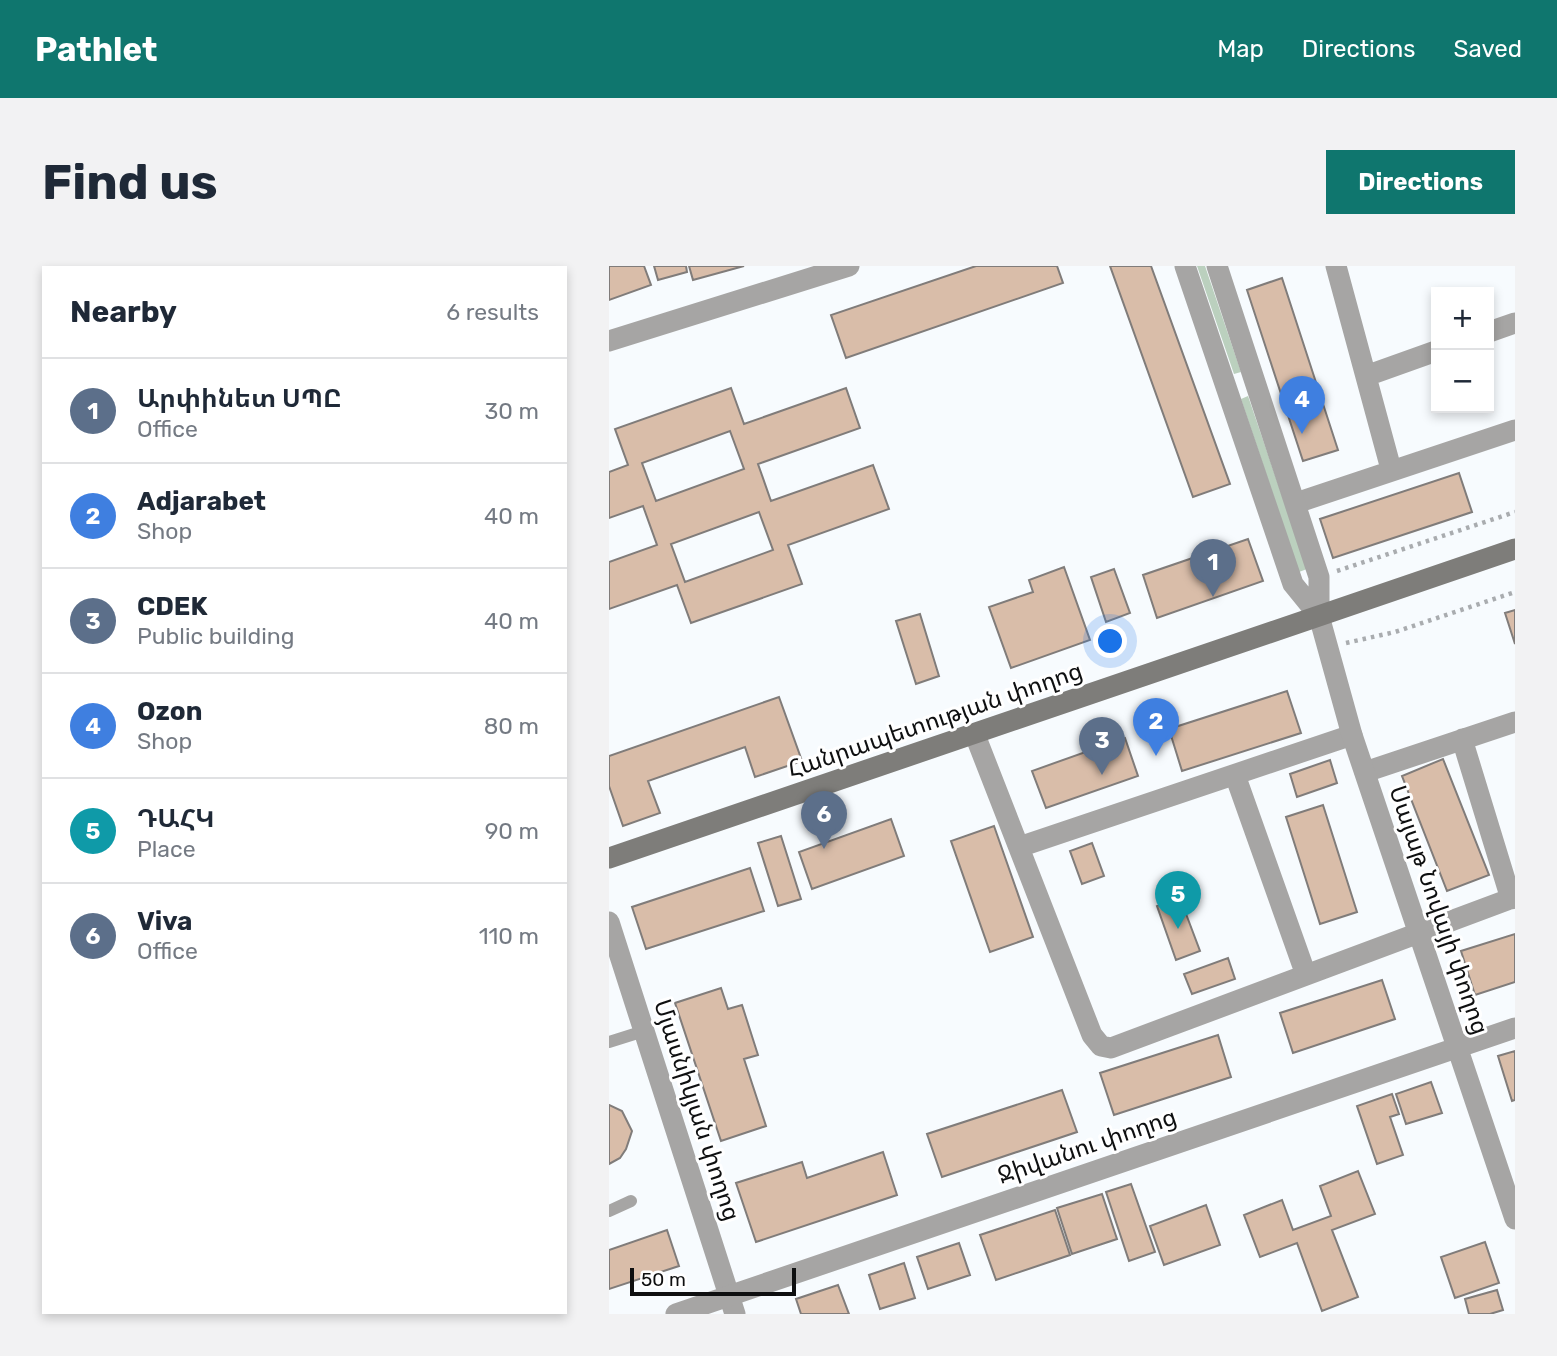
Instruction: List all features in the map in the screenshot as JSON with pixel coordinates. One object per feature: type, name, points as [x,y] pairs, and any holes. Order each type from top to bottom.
[{"type":"main road","name":"Հանրապետության փողոց","points":[[609,858],[1515,549]]},
{"type":"street","points":[[609,341],[849,266]]},
{"type":"street","name":"Սայաթ Նովայի փողոց","points":[[1185,266],[1293,584],[1319,616]]},
{"type":"street","name":"Սայաթ Նովայի փողոց","points":[[1217,266],[1319,577],[1319,616],[1352,735],[1515,1219]]},
{"type":"street","points":[[1336,266],[1391,469]]},
{"type":"street","points":[[1494,330],[1515,323]]},
{"type":"street","points":[[1366,376],[1431,353]]},
{"type":"street","points":[[1226,387],[1254,377]]},
{"type":"street","points":[[1296,503],[1391,469],[1515,430]]},
{"type":"street","points":[[1365,772],[1515,722]]},
{"type":"street","points":[[975,735],[1091,1035],[1101,1046],[1111,1048],[1513,898],[1462,739]]},
{"type":"street","points":[[1019,847],[1352,735]]},
{"type":"street","points":[[1235,775],[1306,975]]},
{"type":"street","name":"Մյասնիկյան փողոց","points":[[609,922],[732,1305]]},
{"type":"street","name":"Ջիվանու փողոց","points":[[676,1314],[732,1305],[1515,1028]]},
{"type":"lane","points":[[609,1042],[644,1031]]},
{"type":"lane","points":[[609,1211],[631,1201]]},
{"type":"path","points":[[1319,577],[1515,512]]},
{"type":"path","points":[[1328,648],[1395,632],[1515,592]]},
{"type":"green space","points":[[1197,266],[1205,266],[1241,372],[1234,374]]},
{"type":"green space","points":[[1248,396],[1307,569],[1299,572],[1241,399]]},
{"type":"building","points":[[609,266],[644,266],[651,285],[609,300]]},
{"type":"building","points":[[654,266],[686,266],[687,272],[658,280]]},
{"type":"building","points":[[689,266],[744,266],[693,280]]},
{"type":"building","points":[[976,266],[1057,266],[1063,283],[846,358],[831,315]]},
{"type":"building","points":[[1110,266],[1151,266],[1230,484],[1193,497]]},
{"type":"building","points":[[1282,278],[1338,450],[1303,461],[1247,290]]},
{"type":"building","points":[[731,388],[744,424],[846,388],[860,428],[758,464],[771,501],[873,465],[889,509],[788,545],[802,584],[691,623],[677,585],[609,609],[609,562],[657,545],[643,506],[609,518],[609,472],[628,465],[615,429]],"holes":[[[730,431],[744,469],[656,501],[642,463]],[[759,512],[773,550],[685,582],[671,544]]]},
{"type":"building","points":[[1459,473],[1472,512],[1333,558],[1320,519]]},
{"type":"building","points":[[1248,539],[1263,581],[1157,618],[1143,575]]},
{"type":"building","points":[[1064,567],[1090,640],[1011,668],[989,607],[1033,592],[1029,580]]},
{"type":"building","points":[[1114,569],[1130,613],[1106,622],[1091,577]]},
{"type":"building","points":[[1515,610],[1515,644],[1505,613]]},
{"type":"building","points":[[920,614],[939,676],[916,684],[896,621]]},
{"type":"building","points":[[1287,691],[1301,733],[1182,771],[1169,729]]},
{"type":"building","points":[[779,697],[802,761],[755,777],[745,747],[648,781],[660,813],[623,826],[609,786],[609,756]]},
{"type":"building","points":[[1125,738],[1138,776],[1046,808],[1032,771]]},
{"type":"building","points":[[1443,759],[1489,875],[1447,891],[1402,776]]},
{"type":"building","points":[[1330,760],[1337,783],[1297,797],[1290,774]]},
{"type":"building","points":[[1323,805],[1357,912],[1320,924],[1286,817]]},
{"type":"building","points":[[891,819],[904,856],[812,889],[799,852]]},
{"type":"building","points":[[994,826],[1033,937],[990,952],[951,841]]},
{"type":"building","points":[[781,836],[801,899],[778,906],[758,843]]},
{"type":"building","points":[[1092,843],[1104,876],[1082,884],[1070,851]]},
{"type":"building","points":[[750,868],[764,911],[646,949],[632,907]]},
{"type":"building","points":[[1180,898],[1200,951],[1176,960],[1157,906]]},
{"type":"building","points":[[1515,934],[1515,982],[1475,995],[1461,951]]},
{"type":"building","points":[[1228,958],[1235,979],[1192,994],[1184,974]]},
{"type":"building","points":[[1382,980],[1395,1019],[1293,1053],[1280,1013]]},
{"type":"building","points":[[721,988],[728,1009],[742,1005],[758,1055],[744,1059],[766,1126],[721,1141],[675,1003]]},
{"type":"building","points":[[1218,1035],[1231,1077],[1114,1115],[1100,1073]]},
{"type":"building","points":[[1515,1051],[1515,1100],[1512,1101],[1498,1056]]},
{"type":"building","points":[[1431,1082],[1442,1113],[1406,1124],[1396,1094]]},
{"type":"building","points":[[1062,1090],[1077,1132],[942,1177],[927,1134]]},
{"type":"building","points":[[1392,1094],[1399,1114],[1390,1117],[1403,1155],[1377,1164],[1357,1106]]},
{"type":"building","points":[[609,1105],[622,1111],[632,1131],[620,1158],[609,1164]]},
{"type":"building","points":[[883,1152],[897,1195],[756,1242],[736,1183],[802,1162],[807,1178]]},
{"type":"building","points":[[1358,1171],[1375,1214],[1332,1230],[1358,1297],[1322,1311],[1297,1243],[1260,1257],[1244,1215],[1282,1200],[1293,1230],[1331,1216],[1320,1186]]},
{"type":"building","points":[[1131,1184],[1155,1252],[1129,1261],[1106,1192]]},
{"type":"building","points":[[1102,1194],[1117,1239],[1072,1254],[1057,1208]]},
{"type":"building","points":[[1206,1205],[1220,1245],[1164,1265],[1150,1226]]},
{"type":"building","points":[[1055,1210],[1070,1255],[996,1280],[980,1235]]},
{"type":"building","points":[[667,1230],[679,1266],[609,1289],[609,1250]]},
{"type":"building","points":[[1485,1242],[1499,1283],[1455,1298],[1441,1257]]},
{"type":"building","points":[[959,1243],[970,1275],[928,1289],[917,1257]]},
{"type":"building","points":[[904,1263],[915,1298],[880,1309],[869,1275]]},
{"type":"building","points":[[838,1285],[849,1314],[801,1314],[796,1299]]},
{"type":"building","points":[[1497,1290],[1503,1310],[1490,1314],[1469,1314],[1465,1299]]},
{"type":"place","name":"Ozon","points":[[1302,434]]},
{"type":"place","name":"Արփինետ ՍՊԸ","points":[[1213,597]]},
{"type":"place","name":"Adjarabet","points":[[1156,756]]},
{"type":"place","name":"CDEK","points":[[1102,775]]},
{"type":"place","name":"Viva","points":[[824,849]]},
{"type":"place","name":"ԴԱՀԿ","points":[[1178,929]]}]
